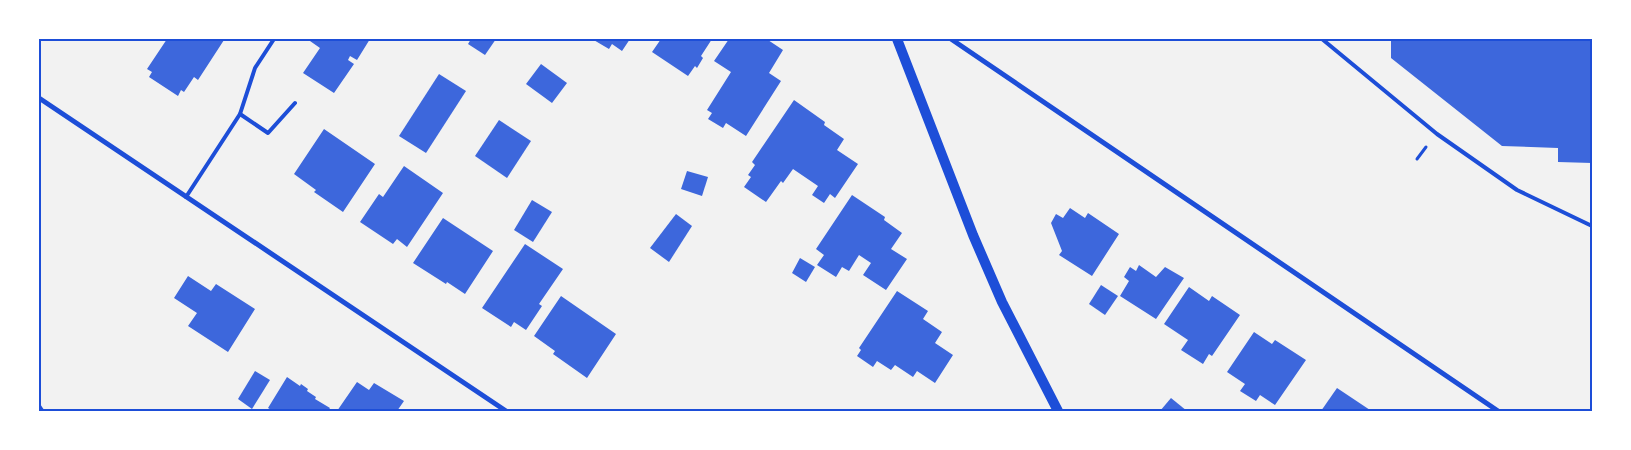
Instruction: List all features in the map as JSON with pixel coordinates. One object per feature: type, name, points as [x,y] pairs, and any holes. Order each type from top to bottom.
[{"type":"main road","points":[[898,39],[973,235],[1002,302],[1058,411]]},
{"type":"street","points":[[951,39],[1498,411]]},
{"type":"street","points":[[39,98],[506,411]]},
{"type":"lane","points":[[186,197],[240,114],[255,68],[274,39]]},
{"type":"lane","points":[[1322,39],[1437,134],[1517,190],[1592,226]]},
{"type":"lane","points":[[240,114],[268,133],[295,103]]},
{"type":"path","points":[[1418,159],[1430,142]]},
{"type":"path","points":[[39,406],[44,411]]},
{"type":"building","points":[[167,39],[224,40],[198,80],[194,77],[184,92],[181,90],[178,96],[149,77],[152,72],[147,69]]},
{"type":"building","points":[[312,39],[370,39],[357,60],[350,56],[348,60],[354,64],[334,93],[303,73],[320,48],[310,41]]},
{"type":"building","points":[[471,39],[496,39],[485,55],[468,44]]},
{"type":"building","points":[[592,39],[630,39],[622,51],[612,44],[609,49]]},
{"type":"building","points":[[661,39],[712,39],[701,56],[703,58],[697,68],[695,66],[688,76],[652,52]]},
{"type":"building","points":[[729,39],[769,39],[783,50],[769,73],[781,81],[746,136],[726,123],[723,128],[708,119],[712,113],[707,110],[731,72],[714,61]]},
{"type":"building","points":[[1391,39],[1592,39],[1592,163],[1558,162],[1558,148],[1502,146],[1391,58]]},
{"type":"building","points":[[541,64],[567,83],[552,103],[526,84]]},
{"type":"building","points":[[439,74],[466,91],[426,153],[399,136]]},
{"type":"building","points":[[794,100],[825,122],[824,125],[844,139],[837,150],[858,164],[835,198],[830,194],[824,203],[812,195],[818,186],[793,169],[783,183],[781,181],[766,202],[744,187],[751,177],[748,175],[755,165],[752,162]]},
{"type":"building","points":[[499,120],[531,141],[507,178],[475,156]]},
{"type":"building","points":[[324,129],[375,164],[343,212],[314,192],[316,190],[294,174]]},
{"type":"building","points":[[404,166],[443,193],[407,247],[397,239],[393,244],[360,222],[379,194],[383,197]]},
{"type":"building","points":[[687,171],[708,177],[702,196],[681,189]]},
{"type":"building","points":[[852,195],[885,217],[884,220],[902,233],[891,249],[907,259],[886,290],[863,275],[871,263],[859,255],[849,271],[842,267],[836,277],[817,265],[824,255],[816,249]]},
{"type":"building","points":[[532,200],[552,212],[533,242],[514,230]]},
{"type":"building","points":[[1070,208],[1085,218],[1088,213],[1119,234],[1092,276],[1059,255],[1062,251],[1051,223],[1056,214],[1063,218]]},
{"type":"building","points":[[676,214],[692,226],[669,262],[650,248]]},
{"type":"building","points":[[443,218],[493,251],[465,294],[413,263]]},
{"type":"building","points":[[525,244],[563,269],[539,304],[542,306],[526,330],[514,322],[511,327],[482,308]]},
{"type":"building","points":[[800,258],[815,267],[806,282],[792,273]]},
{"type":"building","points":[[1139,265],[1156,277],[1165,267],[1184,278],[1156,319],[1120,296],[1129,281],[1124,277],[1130,267],[1136,271]]},
{"type":"building","points":[[188,276],[211,291],[216,284],[255,309],[228,352],[188,326],[197,313],[174,298]]},
{"type":"building","points":[[1101,285],[1118,296],[1105,315],[1089,304]]},
{"type":"building","points":[[1189,287],[1209,301],[1212,296],[1240,315],[1212,356],[1209,354],[1203,364],[1181,350],[1188,340],[1164,324]]},
{"type":"building","points":[[897,291],[928,311],[923,319],[942,332],[935,343],[953,355],[935,383],[917,371],[913,377],[895,365],[891,370],[877,361],[873,367],[857,356],[861,350],[859,348]]},
{"type":"building","points":[[561,296],[616,334],[587,378],[553,354],[555,351],[534,336]]},
{"type":"building","points":[[1254,332],[1272,344],[1275,340],[1306,360],[1275,405],[1260,395],[1256,401],[1240,391],[1245,384],[1227,372]]},
{"type":"building","points":[[255,371],[270,380],[252,409],[238,399]]},
{"type":"building","points":[[287,377],[308,389],[307,391],[316,397],[315,399],[330,408],[328,411],[273,411],[268,408]]},
{"type":"building","points":[[357,382],[369,390],[374,383],[404,401],[397,411],[337,411]]},
{"type":"building","points":[[1337,388],[1370,410],[1321,411]]},
{"type":"building","points":[[1171,398],[1187,411],[1160,411]]}]
